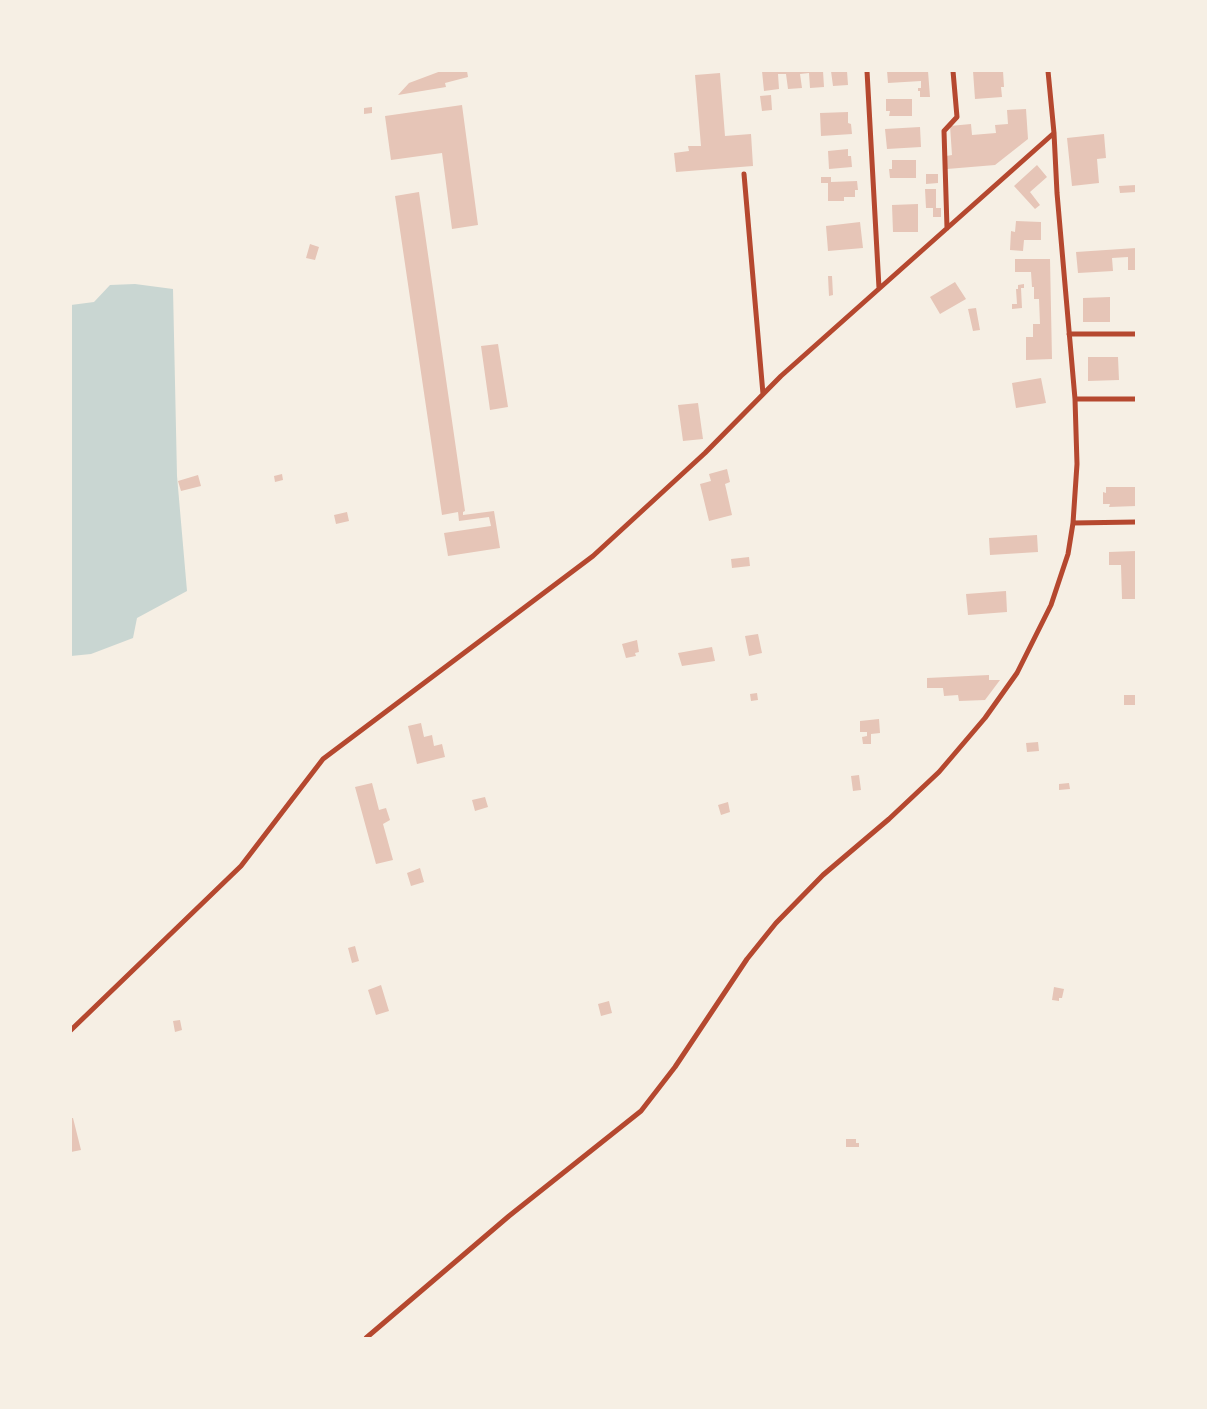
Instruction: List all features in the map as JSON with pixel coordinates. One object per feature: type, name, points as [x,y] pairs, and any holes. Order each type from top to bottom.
[{"type":"street","points":[[867,71],[879,288]]},
{"type":"street","points":[[947,228],[944,131],[957,117],[953,71]]},
{"type":"street","points":[[366,1338],[516,1210],[641,1111],[675,1067],[747,959],[776,923],[822,875],[889,819],[939,772],[986,718],[1017,673],[1051,605],[1068,554],[1073,523],[1077,464],[1074,399],[1048,71]]},
{"type":"street","points":[[71,1030],[241,866],[323,759],[593,556],[705,453],[788,370],[1054,133]]},
{"type":"street","points":[[744,174],[763,394]]},
{"type":"street","points":[[1069,334],[1136,334]]},
{"type":"street","points":[[1074,399],[1136,399]]},
{"type":"street","points":[[1073,523],[1136,522]]},
{"type":"shaded area","points":[[135,284],[173,289],[177,476],[187,591],[137,618],[133,638],[91,654],[71,656],[71,305],[94,302],[110,285]]},
{"type":"building","points":[[441,71],[467,71],[468,77],[445,83],[446,87],[398,95],[409,83]]},
{"type":"building","points":[[762,71],[823,71],[824,87],[810,88],[809,73],[800,74],[802,88],[788,89],[786,74],[778,74],[779,89],[764,91]]},
{"type":"building","points":[[831,71],[847,71],[848,85],[833,86]]},
{"type":"building","points":[[887,71],[928,71],[930,97],[920,97],[918,88],[921,88],[921,81],[888,83]]},
{"type":"building","points":[[973,71],[1003,71],[1004,87],[1001,87],[1002,97],[975,99]]},
{"type":"building","points":[[720,73],[725,136],[751,134],[753,166],[676,172],[674,153],[689,151],[688,146],[701,146],[695,75]]},
{"type":"building","points":[[771,95],[772,110],[762,111],[760,96]]},
{"type":"building","points":[[886,99],[912,99],[912,116],[889,116],[890,111],[886,111]]},
{"type":"building","points":[[462,105],[478,225],[452,229],[442,153],[391,160],[385,116]]},
{"type":"building","points":[[372,107],[372,113],[364,114],[364,108]]},
{"type":"building","points":[[1026,109],[1028,139],[995,165],[947,169],[946,156],[952,155],[950,126],[971,124],[972,135],[996,133],[995,125],[1008,124],[1007,110]]},
{"type":"building","points":[[848,112],[848,123],[851,124],[852,134],[821,136],[820,113]]},
{"type":"building","points":[[920,127],[921,147],[887,149],[885,129]]},
{"type":"building","points":[[1104,134],[1106,158],[1097,159],[1099,183],[1072,186],[1067,138]]},
{"type":"building","points":[[848,149],[848,156],[851,156],[852,167],[829,169],[828,151]]},
{"type":"building","points":[[892,160],[916,160],[916,178],[890,178],[889,169],[892,169]]},
{"type":"building","points":[[1037,165],[1047,177],[1030,192],[1040,205],[1035,209],[1014,186]]},
{"type":"building","points":[[926,174],[938,174],[938,183],[926,184]]},
{"type":"building","points":[[821,177],[831,177],[831,182],[857,181],[858,190],[855,190],[855,197],[844,197],[844,201],[828,201],[828,183],[821,183]]},
{"type":"building","points":[[1136,185],[1136,192],[1120,193],[1119,186]]},
{"type":"building","points":[[925,189],[936,189],[936,208],[941,208],[941,217],[933,217],[933,208],[926,208]]},
{"type":"building","points":[[419,192],[465,511],[463,515],[494,511],[500,548],[448,556],[444,533],[491,526],[489,517],[459,521],[458,512],[442,515],[395,196]]},
{"type":"building","points":[[918,204],[918,232],[893,232],[892,205]]},
{"type":"building","points":[[1016,221],[1041,222],[1041,240],[1024,240],[1023,251],[1010,250],[1011,231],[1015,232]]},
{"type":"building","points":[[860,222],[863,248],[828,251],[826,226]]},
{"type":"building","points":[[310,244],[319,247],[315,260],[306,258]]},
{"type":"building","points":[[1136,248],[1136,270],[1128,270],[1128,257],[1112,258],[1113,271],[1078,273],[1076,252]]},
{"type":"building","points":[[1015,259],[1050,259],[1052,359],[1026,360],[1026,337],[1033,337],[1033,324],[1040,324],[1039,299],[1034,299],[1031,272],[1015,272]]},
{"type":"building","points":[[828,276],[832,276],[833,295],[829,296]]},
{"type":"building","points":[[955,282],[966,299],[940,314],[930,297]]},
{"type":"building","points":[[1024,284],[1024,288],[1021,288],[1022,308],[1012,309],[1012,304],[1017,304],[1016,289],[1018,289],[1018,285]]},
{"type":"building","points":[[1110,297],[1110,322],[1083,322],[1083,298]]},
{"type":"building","points":[[976,308],[980,330],[973,331],[968,309]]},
{"type":"building","points":[[498,344],[508,407],[490,410],[481,346]]},
{"type":"building","points":[[1088,357],[1118,357],[1119,380],[1088,381]]},
{"type":"building","points":[[1041,378],[1046,403],[1016,408],[1012,383]]},
{"type":"building","points":[[698,403],[703,439],[683,441],[678,405]]},
{"type":"building","points":[[727,469],[730,482],[725,484],[732,515],[709,521],[700,484],[711,481],[709,474]]},
{"type":"building","points":[[282,474],[283,480],[275,482],[274,476]]},
{"type":"building","points":[[198,475],[201,486],[181,491],[178,481]]},
{"type":"building","points":[[1106,487],[1136,487],[1136,506],[1109,507],[1110,504],[1103,504],[1103,492],[1106,493]]},
{"type":"building","points":[[347,512],[349,521],[336,524],[334,515]]},
{"type":"building","points":[[1037,535],[1038,552],[990,555],[989,538]]},
{"type":"building","points":[[1136,551],[1136,599],[1122,599],[1121,565],[1109,565],[1109,552]]},
{"type":"building","points":[[749,557],[750,566],[732,568],[731,559]]},
{"type":"building","points":[[1006,591],[1007,612],[968,615],[966,594]]},
{"type":"building","points":[[758,634],[762,653],[749,656],[745,636]]},
{"type":"building","points":[[637,640],[639,652],[635,653],[636,656],[626,658],[622,644]]},
{"type":"building","points":[[712,647],[715,661],[682,666],[678,653]]},
{"type":"building","points":[[989,675],[989,680],[1000,680],[985,700],[959,701],[958,695],[944,696],[943,688],[927,688],[927,678]]},
{"type":"building","points":[[757,693],[758,700],[751,701],[750,694]]},
{"type":"building","points":[[1124,695],[1136,695],[1136,705],[1124,705]]},
{"type":"building","points":[[879,719],[880,733],[871,734],[871,744],[863,744],[862,737],[867,736],[867,732],[860,732],[860,721]]},
{"type":"building","points":[[421,723],[424,737],[432,735],[434,746],[442,744],[445,757],[417,764],[408,726]]},
{"type":"building","points":[[1038,742],[1039,751],[1027,752],[1026,743]]},
{"type":"building","points":[[859,775],[861,790],[853,791],[851,776]]},
{"type":"building","points":[[372,783],[379,810],[386,808],[390,820],[383,824],[393,860],[376,864],[355,787]]},
{"type":"building","points":[[1069,783],[1070,789],[1059,790],[1059,784]]},
{"type":"building","points":[[485,797],[488,807],[475,811],[472,800]]},
{"type":"building","points":[[728,802],[730,812],[721,815],[718,805]]},
{"type":"building","points":[[420,868],[424,882],[411,886],[407,873]]},
{"type":"building","points":[[355,946],[359,961],[352,963],[348,948]]},
{"type":"building","points":[[381,985],[389,1011],[376,1015],[368,990]]},
{"type":"building","points":[[1054,987],[1064,989],[1062,998],[1059,998],[1059,1001],[1052,1000]]},
{"type":"building","points":[[609,1001],[612,1013],[601,1016],[598,1004]]},
{"type":"building","points":[[180,1020],[182,1030],[175,1032],[173,1021]]},
{"type":"building","points":[[71,1118],[73,1118],[81,1150],[71,1152]]},
{"type":"building","points":[[846,1139],[856,1139],[859,1147],[846,1147]]}]
